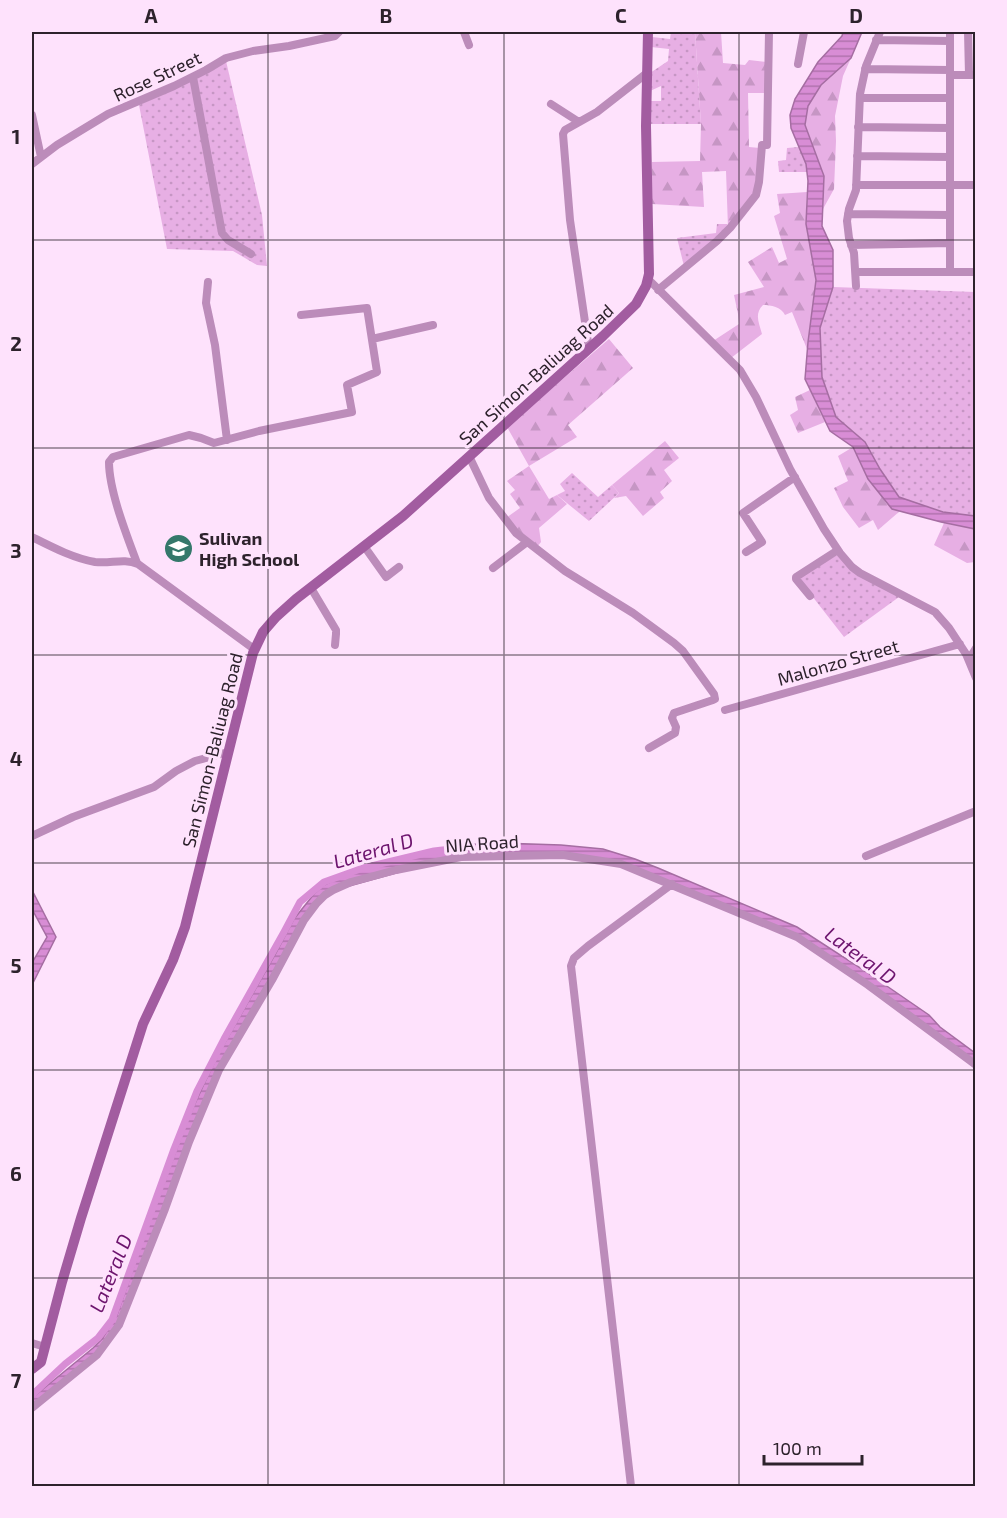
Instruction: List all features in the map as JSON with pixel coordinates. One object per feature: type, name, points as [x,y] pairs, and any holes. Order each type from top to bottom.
[{"type":"main road","name":"San Simon-Baliuag Road","points":[[32,1369],[41,1362],[81,1218],[143,1024],[173,960],[185,927],[255,649],[263,632],[276,617],[311,588],[403,516],[589,349],[636,304],[646,286],[649,242],[646,73],[648,32]]},
{"type":"street","name":"Rose Street","points":[[32,164],[108,114],[193,77],[226,58],[335,36],[339,32]]},
{"type":"street","points":[[464,32],[468,45]]},
{"type":"street","points":[[658,290],[717,241],[756,195],[762,145],[767,145],[769,32]]},
{"type":"street","points":[[798,64],[804,32]]},
{"type":"street","points":[[856,286],[854,253],[847,221],[856,190],[860,98],[865,69],[880,32]]},
{"type":"street","points":[[950,32],[950,272]]},
{"type":"street","points":[[865,69],[972,75],[968,32]]},
{"type":"street","points":[[876,40],[950,41]]},
{"type":"street","points":[[589,349],[571,232],[562,141],[565,130],[597,112],[646,73]]},
{"type":"street","points":[[193,77],[222,233],[228,240],[251,254]]},
{"type":"street","points":[[860,98],[950,98]]},
{"type":"street","points":[[551,104],[579,122]]},
{"type":"street","points":[[32,115],[41,157]]},
{"type":"street","points":[[858,127],[950,128]]},
{"type":"street","points":[[857,156],[950,157]]},
{"type":"street","points":[[856,185],[975,185]]},
{"type":"street","points":[[848,214],[950,215]]},
{"type":"street","points":[[852,245],[950,243]]},
{"type":"street","points":[[856,272],[975,272]]},
{"type":"street","points":[[648,279],[740,370],[756,397],[795,477],[838,550],[860,573],[934,612],[960,644],[975,678]]},
{"type":"street","points":[[208,282],[206,303],[215,345],[227,440]]},
{"type":"street","points":[[137,563],[111,480],[109,462],[111,459],[189,435],[214,443],[259,431],[352,412],[347,385],[377,372],[367,308],[301,315]]},
{"type":"street","points":[[372,339],[434,325]]},
{"type":"street","points":[[470,456],[493,503],[516,533],[565,571],[674,643],[683,651],[714,694],[715,699],[713,700],[674,713],[672,718],[676,727],[675,732],[650,748]]},
{"type":"street","points":[[746,552],[762,542],[743,513],[795,477]]},
{"type":"street","points":[[32,537],[54,548],[98,562],[130,560],[137,563],[255,649]]},
{"type":"street","points":[[493,568],[527,542]]},
{"type":"street","points":[[364,546],[386,576],[399,567]]},
{"type":"street","points":[[810,596],[796,577],[838,550]]},
{"type":"street","points":[[311,588],[336,630],[334,645]]},
{"type":"street","name":"Malonzo Street","points":[[725,710],[960,644]]},
{"type":"street","points":[[970,664],[970,656],[975,648]]},
{"type":"street","points":[[32,835],[154,787],[195,761],[228,752]]},
{"type":"street","points":[[866,856],[975,811]]},
{"type":"street","name":"NIA Road","points":[[32,1408],[97,1355],[119,1325],[213,1083],[304,920],[316,904],[333,890],[364,878],[461,857],[563,855],[621,864],[797,937],[868,985],[975,1065]]},
{"type":"street","points":[[631,1486],[571,966],[574,958],[588,946],[672,884]]},
{"type":"street","points":[[32,1343],[45,1347]]},
{"type":"green space","points":[[671,32],[695,32],[701,124],[651,124],[650,101],[661,101],[661,86],[650,91],[650,73],[668,61],[669,49],[651,47],[652,37],[670,39]]},
{"type":"green space","points":[[695,32],[721,32],[723,63],[745,65],[749,60],[767,62],[766,93],[748,93],[749,147],[760,148],[754,193],[728,228],[726,171],[702,172],[704,207],[652,204],[652,162],[700,161],[701,124]]},
{"type":"green space","points":[[851,58],[843,76],[835,116],[834,189],[823,209],[824,176],[805,125],[808,106],[821,85]]},
{"type":"green space","points":[[226,61],[262,215],[267,266],[257,265],[233,251],[167,249],[139,105],[191,81],[220,233],[230,238],[225,231],[196,78]]},
{"type":"green space","points":[[799,147],[807,172],[779,172],[778,161],[786,160],[787,148]]},
{"type":"green space","points":[[807,192],[806,224],[816,280],[807,349],[792,312],[785,315],[776,307],[763,305],[758,315],[762,334],[731,358],[713,341],[739,324],[734,295],[764,287],[748,262],[772,247],[779,263],[787,259],[774,216],[780,213],[777,194]]},
{"type":"green space","points":[[717,224],[727,224],[728,228],[684,266],[677,238],[716,233]]},
{"type":"green space","points":[[833,287],[975,292],[975,516],[943,512],[899,498],[865,442],[836,417],[822,377],[820,328]]},
{"type":"green space","points":[[609,339],[633,368],[568,425],[577,437],[529,466],[507,427]]},
{"type":"green space","points":[[810,390],[825,422],[798,433],[790,415],[798,410],[795,397]]},
{"type":"green space","points":[[665,441],[679,458],[664,470],[672,481],[660,492],[664,498],[643,516],[626,496],[614,498],[619,493],[612,485]]},
{"type":"green space","points":[[853,447],[868,479],[892,509],[900,511],[878,530],[873,520],[859,528],[843,507],[834,488],[848,481],[838,456]]},
{"type":"green space","points":[[529,466],[549,499],[557,495],[567,504],[539,528],[541,542],[537,547],[516,532],[506,518],[520,508],[510,494],[515,490],[507,481]]},
{"type":"green space","points":[[572,473],[598,497],[612,485],[619,493],[589,521],[557,495],[565,491],[560,484]]},
{"type":"green space","points":[[944,523],[975,529],[975,562],[967,563],[934,545]]},
{"type":"green space","points":[[837,555],[899,597],[844,637],[798,578]]},
{"type":"shaded area","points":[[843,32],[862,32],[851,58],[821,85],[808,106],[805,125],[824,176],[822,226],[833,250],[833,287],[820,328],[822,377],[836,417],[865,442],[899,497],[943,512],[975,516],[975,529],[892,509],[868,479],[853,447],[830,431],[805,379],[816,280],[806,224],[808,181],[806,164],[791,128],[790,115],[795,99],[818,62]]},
{"type":"shaded area","name":"Lateral D","points":[[504,843],[603,849],[658,868],[797,927],[929,1015],[940,1027],[975,1053],[975,1062],[811,944],[608,859],[461,855],[324,893],[278,964],[220,1065],[117,1324],[101,1347],[86,1362],[32,1405],[32,1398],[102,1339],[117,1315],[187,1121],[204,1084],[294,919],[314,894],[324,885],[361,870],[455,845]]},
{"type":"shaded area","points":[[32,890],[56,937],[32,985],[32,963],[47,937],[32,909]]},
{"type":"waterway","name":"Lateral D","points":[[32,1395],[65,1364],[98,1338],[112,1320],[197,1091],[300,902],[324,882],[363,868],[451,849]]},
{"type":"place","name":"Sulivan High School","points":[[178,548]]}]
